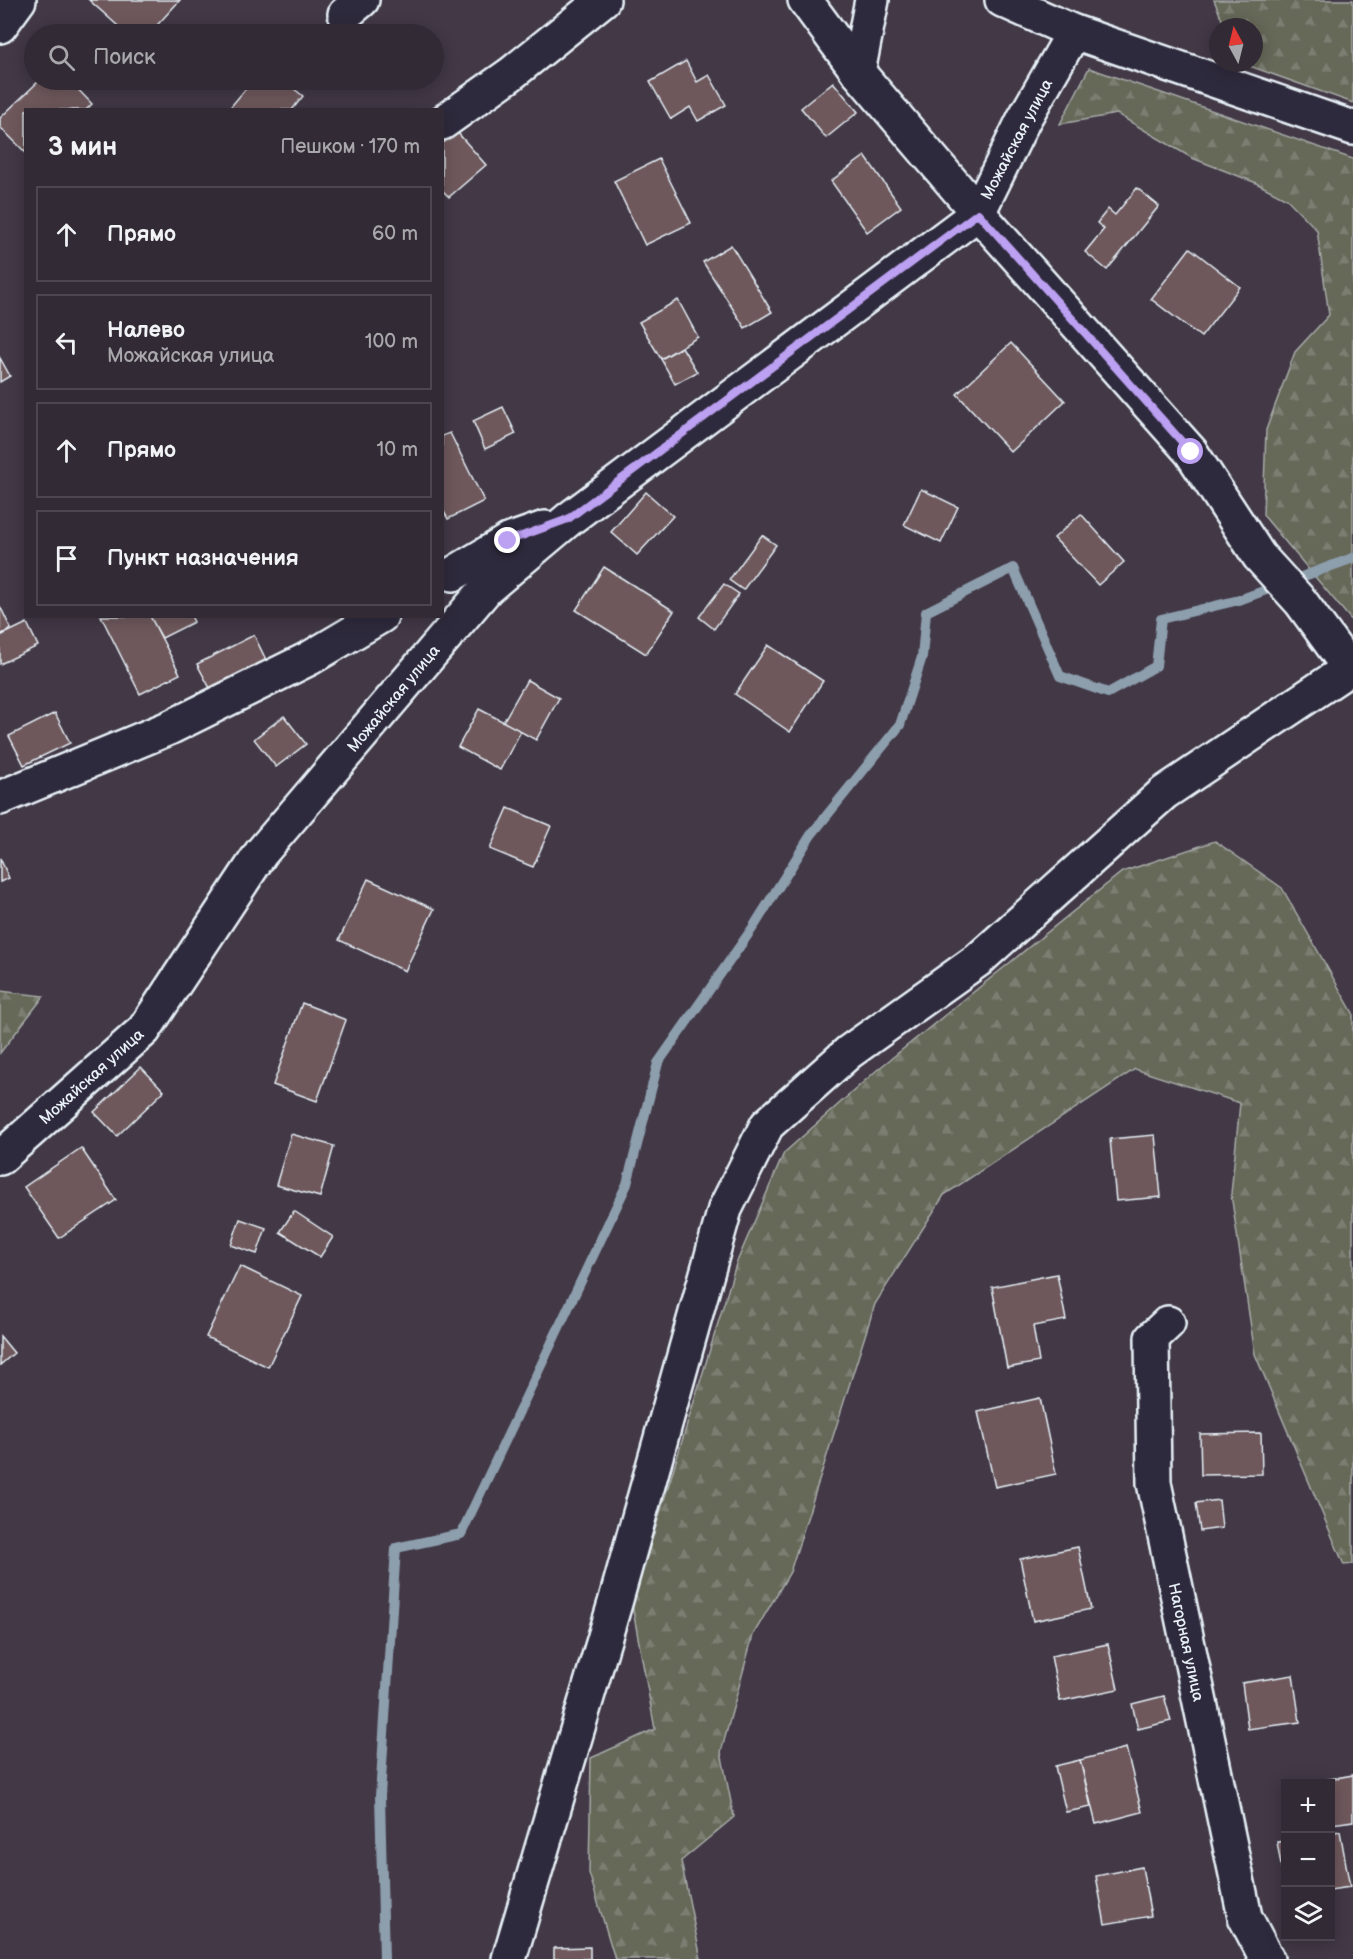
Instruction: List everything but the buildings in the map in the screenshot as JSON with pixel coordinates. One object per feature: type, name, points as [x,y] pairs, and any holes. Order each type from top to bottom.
[{"type":"street","points":[[0,26],[19,0]]},
{"type":"street","points":[[444,122],[511,74],[603,0]]},
{"type":"street","points":[[509,1959],[615,1603],[725,1209],[767,1125],[849,1052],[978,960],[1164,793],[1351,667],[1301,602],[1259,556],[1191,452],[978,213],[858,72],[805,0]]},
{"type":"street","points":[[858,72],[872,0]]},
{"type":"street","points":[[1002,0],[1074,32],[1353,128]]},
{"type":"street","name":"Можайская улица","points":[[0,1158],[144,1030],[261,853],[487,588],[568,519],[978,213],[1024,119],[1074,32]]},
{"type":"street","points":[[448,578],[508,541],[568,519]]},
{"type":"street","points":[[448,578],[487,588]]},
{"type":"street","points":[[0,798],[169,728],[310,658],[378,618]]},
{"type":"street","name":"Нагорная улица","points":[[1168,1323],[1152,1338],[1154,1483],[1245,1917],[1267,1959]]},
{"type":"green space","points":[[1214,0],[1353,0],[1353,103],[1263,71],[1263,18],[1221,18]]},
{"type":"green space","points":[[1089,68],[1353,159],[1353,622],[1263,515],[1266,430],[1295,352],[1329,315],[1317,230],[1287,199],[1254,182],[1192,158],[1117,114],[1060,124]]},
{"type":"green space","points":[[1215,841],[1282,888],[1353,1013],[1353,1564],[1344,1565],[1255,1354],[1231,1194],[1240,1103],[1135,1069],[944,1195],[875,1304],[790,1572],[753,1635],[721,1752],[734,1817],[681,1861],[701,1959],[615,1959],[589,1873],[591,1758],[655,1729],[632,1605],[736,1264],[784,1153],[877,1070],[1122,872]]},
{"type":"green space","points":[[0,991],[44,996],[0,1053]]},
{"type":"waterway","points":[[384,1959],[380,1796],[396,1548],[461,1534],[627,1184],[658,1063],[754,926],[811,835],[900,725],[922,657],[926,612],[1013,568],[1060,676],[1108,693],[1156,666],[1161,619],[1239,600],[1353,558]]},
{"type":"route","points":[[508,541],[568,519],[858,305],[945,235],[978,213],[1191,452]]}]
